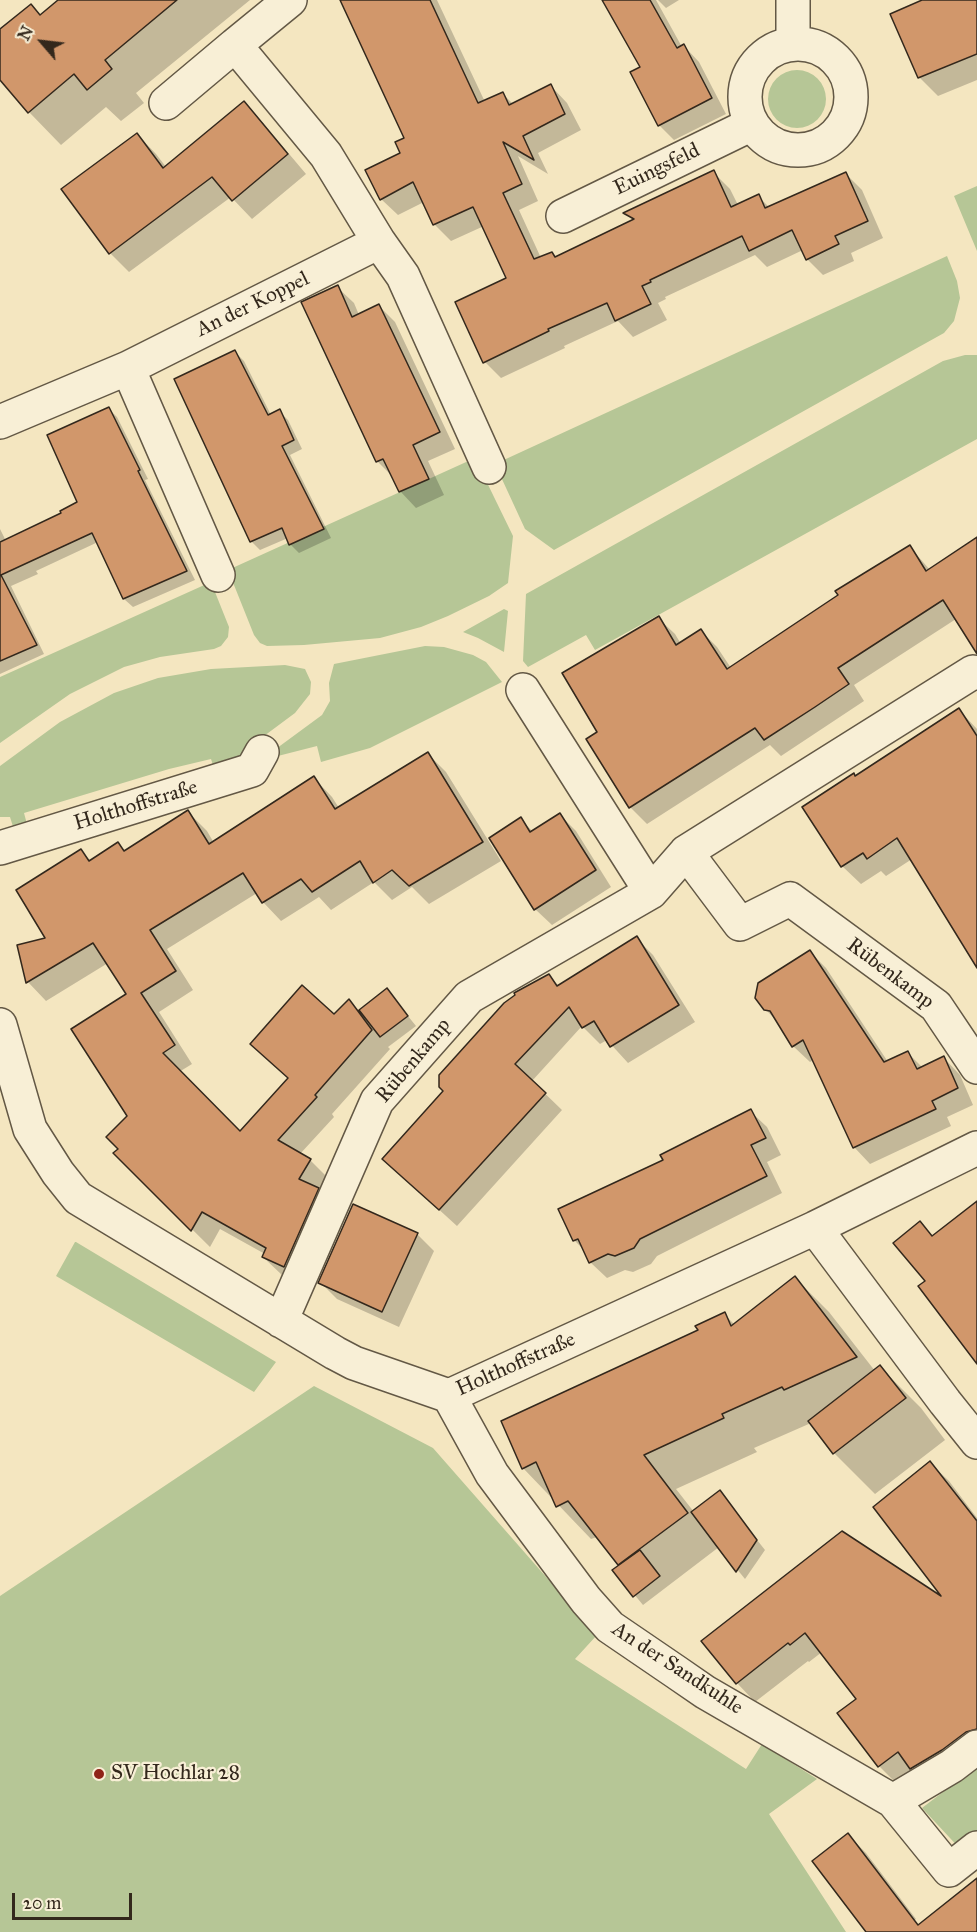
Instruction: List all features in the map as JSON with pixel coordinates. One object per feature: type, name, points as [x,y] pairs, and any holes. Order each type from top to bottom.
[{"type":"street","points":[[166,103],[290,0]]},
{"type":"street","points":[[793,0],[793,43]]},
{"type":"street","points":[[793,43],[811,45],[828,52],[841,64],[849,80],[851,98],[848,116],[833,136],[811,149],[793,150],[777,146],[763,137],[752,124],[745,108],[745,91],[749,73],[760,58],[775,48],[793,43]]},
{"type":"street","points":[[235,45],[326,155],[379,242],[403,276],[489,467]]},
{"type":"street","name":"Euingsfeld","points":[[563,216],[752,124]]},
{"type":"street","name":"An der Koppel","points":[[0,422],[128,368],[379,242]]},
{"type":"street","points":[[128,368],[218,574]]},
{"type":"street","name":"Rübenkamp","points":[[281,1321],[377,1101],[469,997],[651,892],[686,852],[973,672],[977,673]]},
{"type":"street","points":[[523,690],[651,892]]},
{"type":"street","name":"Holthoffstraße","points":[[0,848],[252,770],[262,752]]},
{"type":"street","name":"Rübenkamp","points":[[686,852],[740,924],[790,899],[936,1006],[977,1067]]},
{"type":"street","name":"Holthoffstraße","points":[[0,1025],[30,1129],[58,1173],[78,1198],[354,1363],[449,1396],[816,1228],[977,1148]]},
{"type":"street","points":[[816,1228],[977,1442]]},
{"type":"street","name":"An der Sandkuhle","points":[[449,1396],[492,1474],[586,1600],[610,1627],[705,1692],[892,1801],[949,1870],[977,1848]]},
{"type":"street","points":[[892,1801],[952,1766],[977,1747]]},
{"type":"green space","points":[[791,70],[803,70],[818,78],[826,93],[826,105],[818,120],[803,128],[791,128],[776,120],[768,105],[768,93],[776,78]]},
{"type":"green space","points":[[977,186],[977,251],[954,196]]},
{"type":"green space","points":[[947,256],[957,281],[960,298],[954,321],[944,333],[554,550],[525,529],[495,464]]},
{"type":"green space","points":[[965,355],[977,355],[977,439],[595,650],[586,635],[528,667],[523,661],[526,594],[943,361]]},
{"type":"green space","points":[[475,458],[513,536],[508,583],[489,596],[448,616],[421,627],[380,638],[304,645],[267,646],[260,643],[254,635],[228,570]]},
{"type":"green space","points":[[211,582],[229,627],[228,637],[221,646],[160,657],[124,667],[70,694],[0,743],[0,677]]},
{"type":"green space","points":[[504,609],[508,611],[504,652],[463,632]]},
{"type":"green space","points":[[425,646],[444,647],[473,655],[486,662],[502,682],[370,748],[321,762],[317,746],[270,758],[269,754],[322,715],[330,701],[329,683],[334,664]]},
{"type":"green space","points":[[285,665],[305,669],[311,682],[310,694],[295,713],[260,739],[251,751],[215,771],[211,759],[169,769],[24,813],[28,828],[15,833],[10,817],[0,817],[0,766],[60,722],[114,693],[158,678],[211,669]]},
{"type":"green space","points":[[75,1242],[276,1362],[254,1392],[56,1276]]},
{"type":"green space","points":[[314,1386],[433,1448],[597,1635],[575,1659],[746,1769],[762,1744],[817,1779],[769,1814],[846,1932],[0,1932],[0,1596]]},
{"type":"green space","points":[[977,1766],[977,1841],[963,1852],[922,1808]]},
{"type":"building","points":[[58,0],[177,0],[105,60],[112,69],[87,90],[74,74],[28,113],[0,80],[0,29],[31,4],[40,15]]},
{"type":"building","points":[[340,0],[430,0],[478,103],[503,92],[509,105],[551,84],[565,114],[523,136],[534,160],[503,142],[522,184],[503,193],[534,259],[552,252],[555,257],[634,219],[623,213],[714,170],[731,207],[759,194],[765,208],[846,172],[868,221],[835,236],[839,244],[806,260],[792,230],[749,251],[742,236],[650,280],[651,282],[642,286],[651,304],[615,321],[607,303],[548,329],[549,331],[483,363],[455,302],[506,278],[473,207],[433,225],[413,182],[380,200],[365,170],[400,153],[395,142],[404,138]]},
{"type":"building","points":[[602,0],[650,0],[677,48],[684,44],[712,98],[658,126],[630,72],[640,67]]},
{"type":"building","points":[[922,0],[977,0],[977,54],[918,78],[890,14]]},
{"type":"building","points":[[244,101],[288,154],[232,201],[212,177],[109,254],[61,189],[137,133],[163,168]]},
{"type":"building","points":[[338,285],[352,317],[379,304],[440,432],[413,445],[429,479],[399,492],[383,459],[376,462],[301,302]]},
{"type":"building","points":[[235,350],[268,415],[280,409],[294,440],[282,446],[324,529],[289,545],[282,528],[250,542],[174,379]]},
{"type":"building","points":[[109,407],[187,571],[123,599],[92,533],[1,575],[37,645],[0,661],[0,542],[61,513],[60,511],[77,502],[47,435]]},
{"type":"building","points":[[977,537],[977,654],[943,600],[838,668],[849,684],[815,707],[764,740],[755,728],[629,808],[586,739],[597,732],[562,673],[659,616],[676,645],[701,629],[727,669],[838,595],[835,591],[910,545],[926,571]]},
{"type":"building","points":[[959,708],[977,736],[977,968],[897,838],[867,859],[863,853],[841,867],[802,807],[854,773],[855,776]]},
{"type":"building","points":[[428,752],[483,842],[409,886],[392,870],[373,883],[360,861],[312,892],[301,879],[262,903],[243,873],[150,930],[176,971],[141,993],[175,1045],[163,1053],[240,1131],[288,1078],[250,1044],[302,985],[334,1014],[349,999],[372,1030],[278,1140],[311,1159],[299,1179],[319,1188],[284,1267],[262,1257],[266,1248],[202,1212],[191,1231],[113,1153],[118,1149],[106,1137],[127,1116],[71,1029],[126,994],[93,943],[26,983],[17,945],[45,938],[16,890],[81,849],[89,861],[118,842],[124,851],[188,810],[209,844],[314,776],[335,809]]},
{"type":"building","points":[[560,813],[596,870],[534,910],[489,838],[521,817],[530,832]]},
{"type":"building","points":[[637,936],[679,1005],[610,1047],[594,1021],[582,1028],[569,1007],[515,1064],[546,1093],[439,1210],[382,1159],[443,1091],[439,1087],[439,1075],[504,1003],[515,995],[514,993],[549,974],[557,986]]},
{"type":"building","points":[[810,950],[884,1062],[908,1051],[917,1069],[944,1056],[958,1088],[932,1101],[936,1109],[853,1148],[803,1040],[792,1047],[770,1011],[764,1010],[755,998],[758,983]]},
{"type":"building","points":[[387,988],[408,1016],[380,1037],[359,1010]]},
{"type":"building","points":[[751,1109],[766,1138],[751,1145],[767,1176],[640,1239],[634,1248],[615,1256],[608,1254],[589,1263],[578,1239],[573,1241],[558,1209],[663,1160],[660,1155]]},
{"type":"building","points":[[977,1201],[977,1364],[918,1286],[925,1281],[893,1243],[920,1221],[932,1236]]},
{"type":"building","points":[[353,1204],[418,1233],[382,1312],[318,1283]]},
{"type":"building","points":[[795,1276],[857,1357],[784,1390],[782,1387],[722,1414],[724,1418],[644,1455],[688,1513],[618,1565],[568,1501],[556,1507],[536,1462],[522,1469],[501,1421],[698,1330],[695,1326],[725,1312],[731,1326]]},
{"type":"building","points":[[880,1365],[906,1398],[833,1454],[808,1421]]},
{"type":"building","points":[[930,1461],[977,1521],[977,1729],[966,1732],[910,1769],[898,1752],[878,1767],[837,1713],[856,1699],[805,1633],[790,1645],[788,1643],[736,1684],[701,1641],[842,1531],[941,1596],[873,1507]]},
{"type":"building","points":[[720,1490],[757,1540],[736,1572],[691,1512]]},
{"type":"building","points":[[640,1550],[660,1576],[633,1597],[612,1570]]},
{"type":"building","points":[[848,1833],[918,1925],[977,1878],[977,1932],[866,1932],[812,1861]]},
{"type":"place","name":"SV Hochlar 28","points":[[99,1774]]}]
